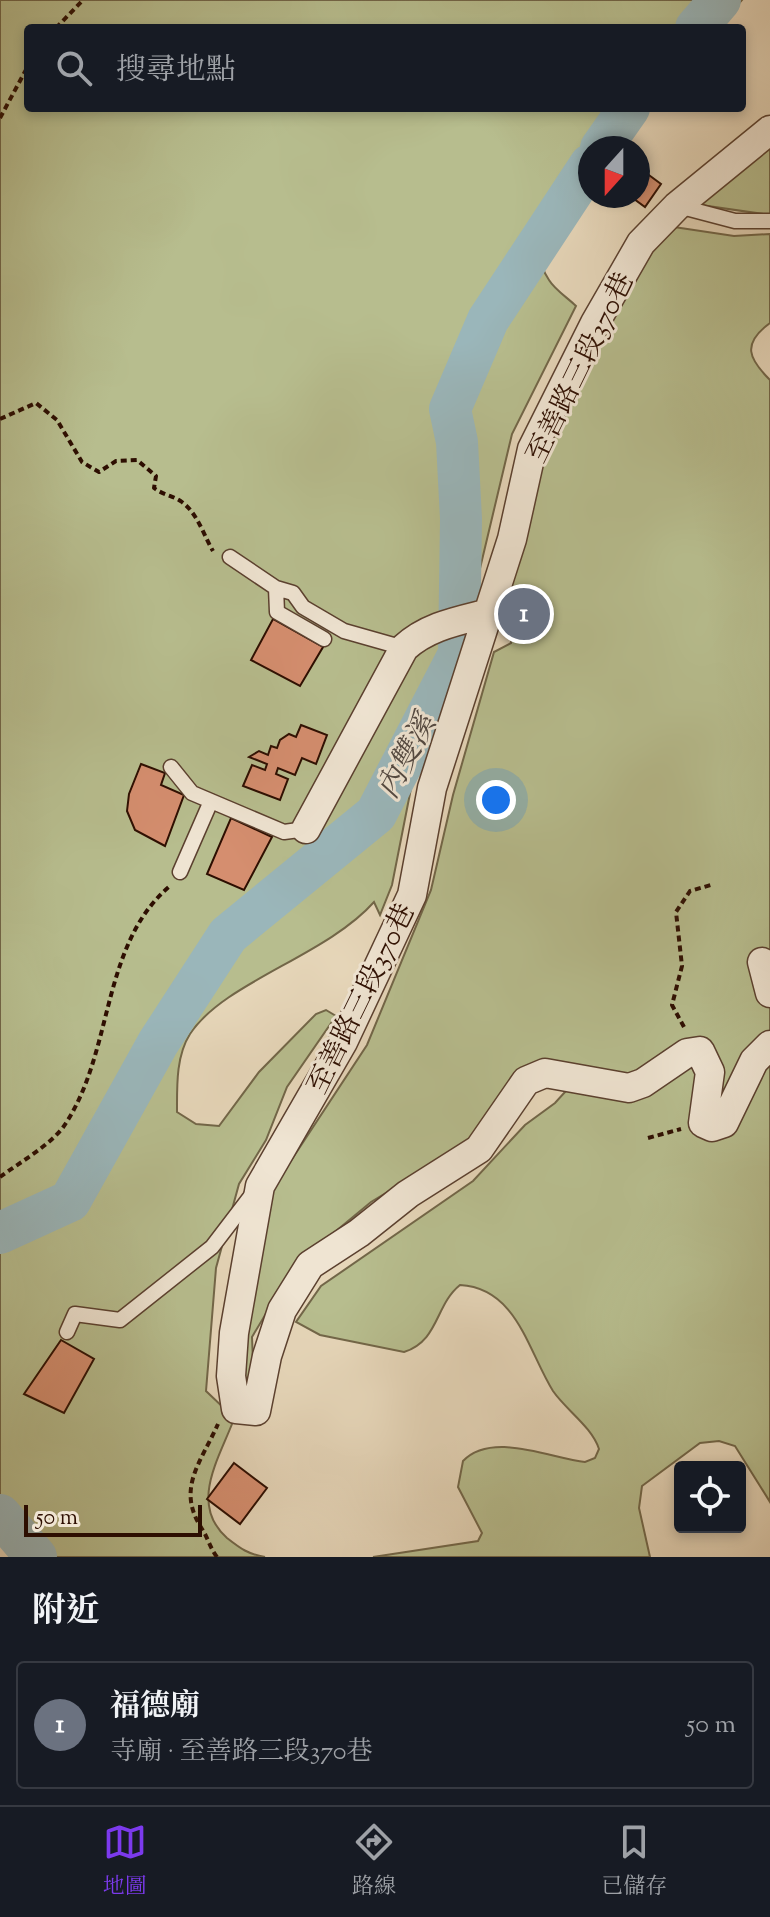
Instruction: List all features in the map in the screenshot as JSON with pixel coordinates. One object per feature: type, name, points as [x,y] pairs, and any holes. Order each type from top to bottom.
[{"type":"street","name":"至善路三段370巷","points":[[687,1053],[643,1083],[629,1088],[545,1073],[526,1081],[479,1149],[408,1194],[359,1233],[310,1265],[282,1310],[267,1356],[256,1411],[236,1409],[231,1376],[234,1333],[260,1186],[343,1042],[412,895],[432,788],[512,539],[532,449],[595,323],[641,243],[677,206],[770,130]]},
{"type":"street","points":[[306,829],[404,648],[420,634],[489,613]]},
{"type":"street","points":[[762,962],[770,993]]},
{"type":"street","points":[[687,1053],[700,1051],[710,1072],[703,1123],[712,1127],[724,1123],[754,1061],[770,1045]]},
{"type":"lane","points":[[677,206],[735,221],[770,221]]},
{"type":"lane","points":[[230,557],[276,588],[293,593],[303,607],[344,631],[404,648]]},
{"type":"lane","points":[[276,588],[277,612],[324,639]]},
{"type":"lane","points":[[171,767],[192,793],[284,832],[306,829]]},
{"type":"lane","points":[[180,872],[211,801]]},
{"type":"lane","points":[[67,1332],[75,1314],[120,1320],[212,1247],[260,1186]]},
{"type":"path","points":[[60,24],[83,0]]},
{"type":"path","points":[[0,118],[24,73]]},
{"type":"path","points":[[0,419],[36,403],[57,420],[82,462],[99,472],[116,461],[137,460],[156,476],[154,488],[164,497],[182,502],[201,525],[215,554],[230,557]]},
{"type":"path","points":[[0,1177],[64,1127],[92,1072],[123,950],[151,902],[176,881],[180,872]]},
{"type":"path","points":[[687,1053],[683,1026],[672,1005],[682,966],[676,912],[690,891],[711,885]]},
{"type":"path","points":[[648,1138],[703,1123]]},
{"type":"path","points":[[217,1557],[193,1519],[188,1498],[191,1481],[223,1413]]},
{"type":"green space","points":[[0,0],[742,0],[721,24],[24,24],[24,112],[643,112],[622,136],[578,136],[578,186],[559,208],[543,235],[540,250],[542,265],[552,284],[576,306],[512,434],[458,661],[416,763],[392,885],[380,915],[374,902],[330,938],[226,999],[190,1034],[182,1052],[177,1112],[196,1124],[219,1126],[259,1072],[316,1014],[326,1010],[336,1016],[287,1087],[266,1140],[239,1184],[216,1268],[206,1391],[226,1410],[232,1424],[210,1483],[210,1512],[227,1538],[245,1550],[265,1557],[48,1557],[0,1502]]},
{"type":"green space","points":[[770,144],[770,215],[694,204]]},
{"type":"green space","points":[[674,227],[734,236],[770,234],[770,323],[755,338],[751,352],[770,380],[770,1502],[735,1446],[719,1441],[700,1443],[642,1486],[639,1508],[650,1557],[373,1557],[478,1541],[482,1533],[458,1487],[463,1461],[475,1452],[505,1447],[585,1462],[595,1458],[599,1449],[591,1433],[553,1391],[508,1309],[495,1297],[479,1289],[460,1285],[446,1302],[424,1340],[404,1352],[320,1335],[296,1322],[321,1286],[473,1181],[525,1125],[555,1103],[575,1081],[565,1063],[465,1145],[371,1202],[295,1265],[252,1337],[254,1386],[244,1392],[245,1329],[271,1191],[367,1045],[431,890],[453,795],[494,652],[511,643],[514,624],[501,605],[551,436],[631,276]]},
{"type":"building","points":[[650,176],[661,184],[650,200]]},
{"type":"building","points":[[273,619],[323,647],[300,686],[251,660]]},
{"type":"building","points":[[301,725],[327,735],[316,764],[302,758],[295,775],[278,768],[276,774],[288,779],[280,800],[243,786],[252,765],[265,770],[267,764],[249,757],[259,751],[268,755],[271,746],[277,748],[280,740],[289,734],[296,737]]},
{"type":"building","points":[[141,764],[165,773],[161,785],[184,795],[165,846],[135,830],[127,811],[129,794]]},
{"type":"building","points":[[231,818],[272,837],[244,890],[207,874]]},
{"type":"building","points":[[61,1340],[94,1359],[64,1413],[24,1394]]},
{"type":"building","points":[[234,1463],[267,1488],[240,1524],[207,1499]]},
{"type":"waterway","name":"內雙溪","points":[[699,24],[720,0]]},
{"type":"waterway","name":"內雙溪","points":[[609,136],[626,112]]},
{"type":"waterway","name":"內雙溪","points":[[0,1233],[70,1201],[158,1043],[228,935],[376,814],[459,654],[461,519],[457,442],[450,409],[488,320],[578,183]]},
{"type":"waterway","name":"內雙溪","points":[[0,1515],[36,1557]]},
{"type":"place","name":"福德廟","points":[[524,614]]}]
